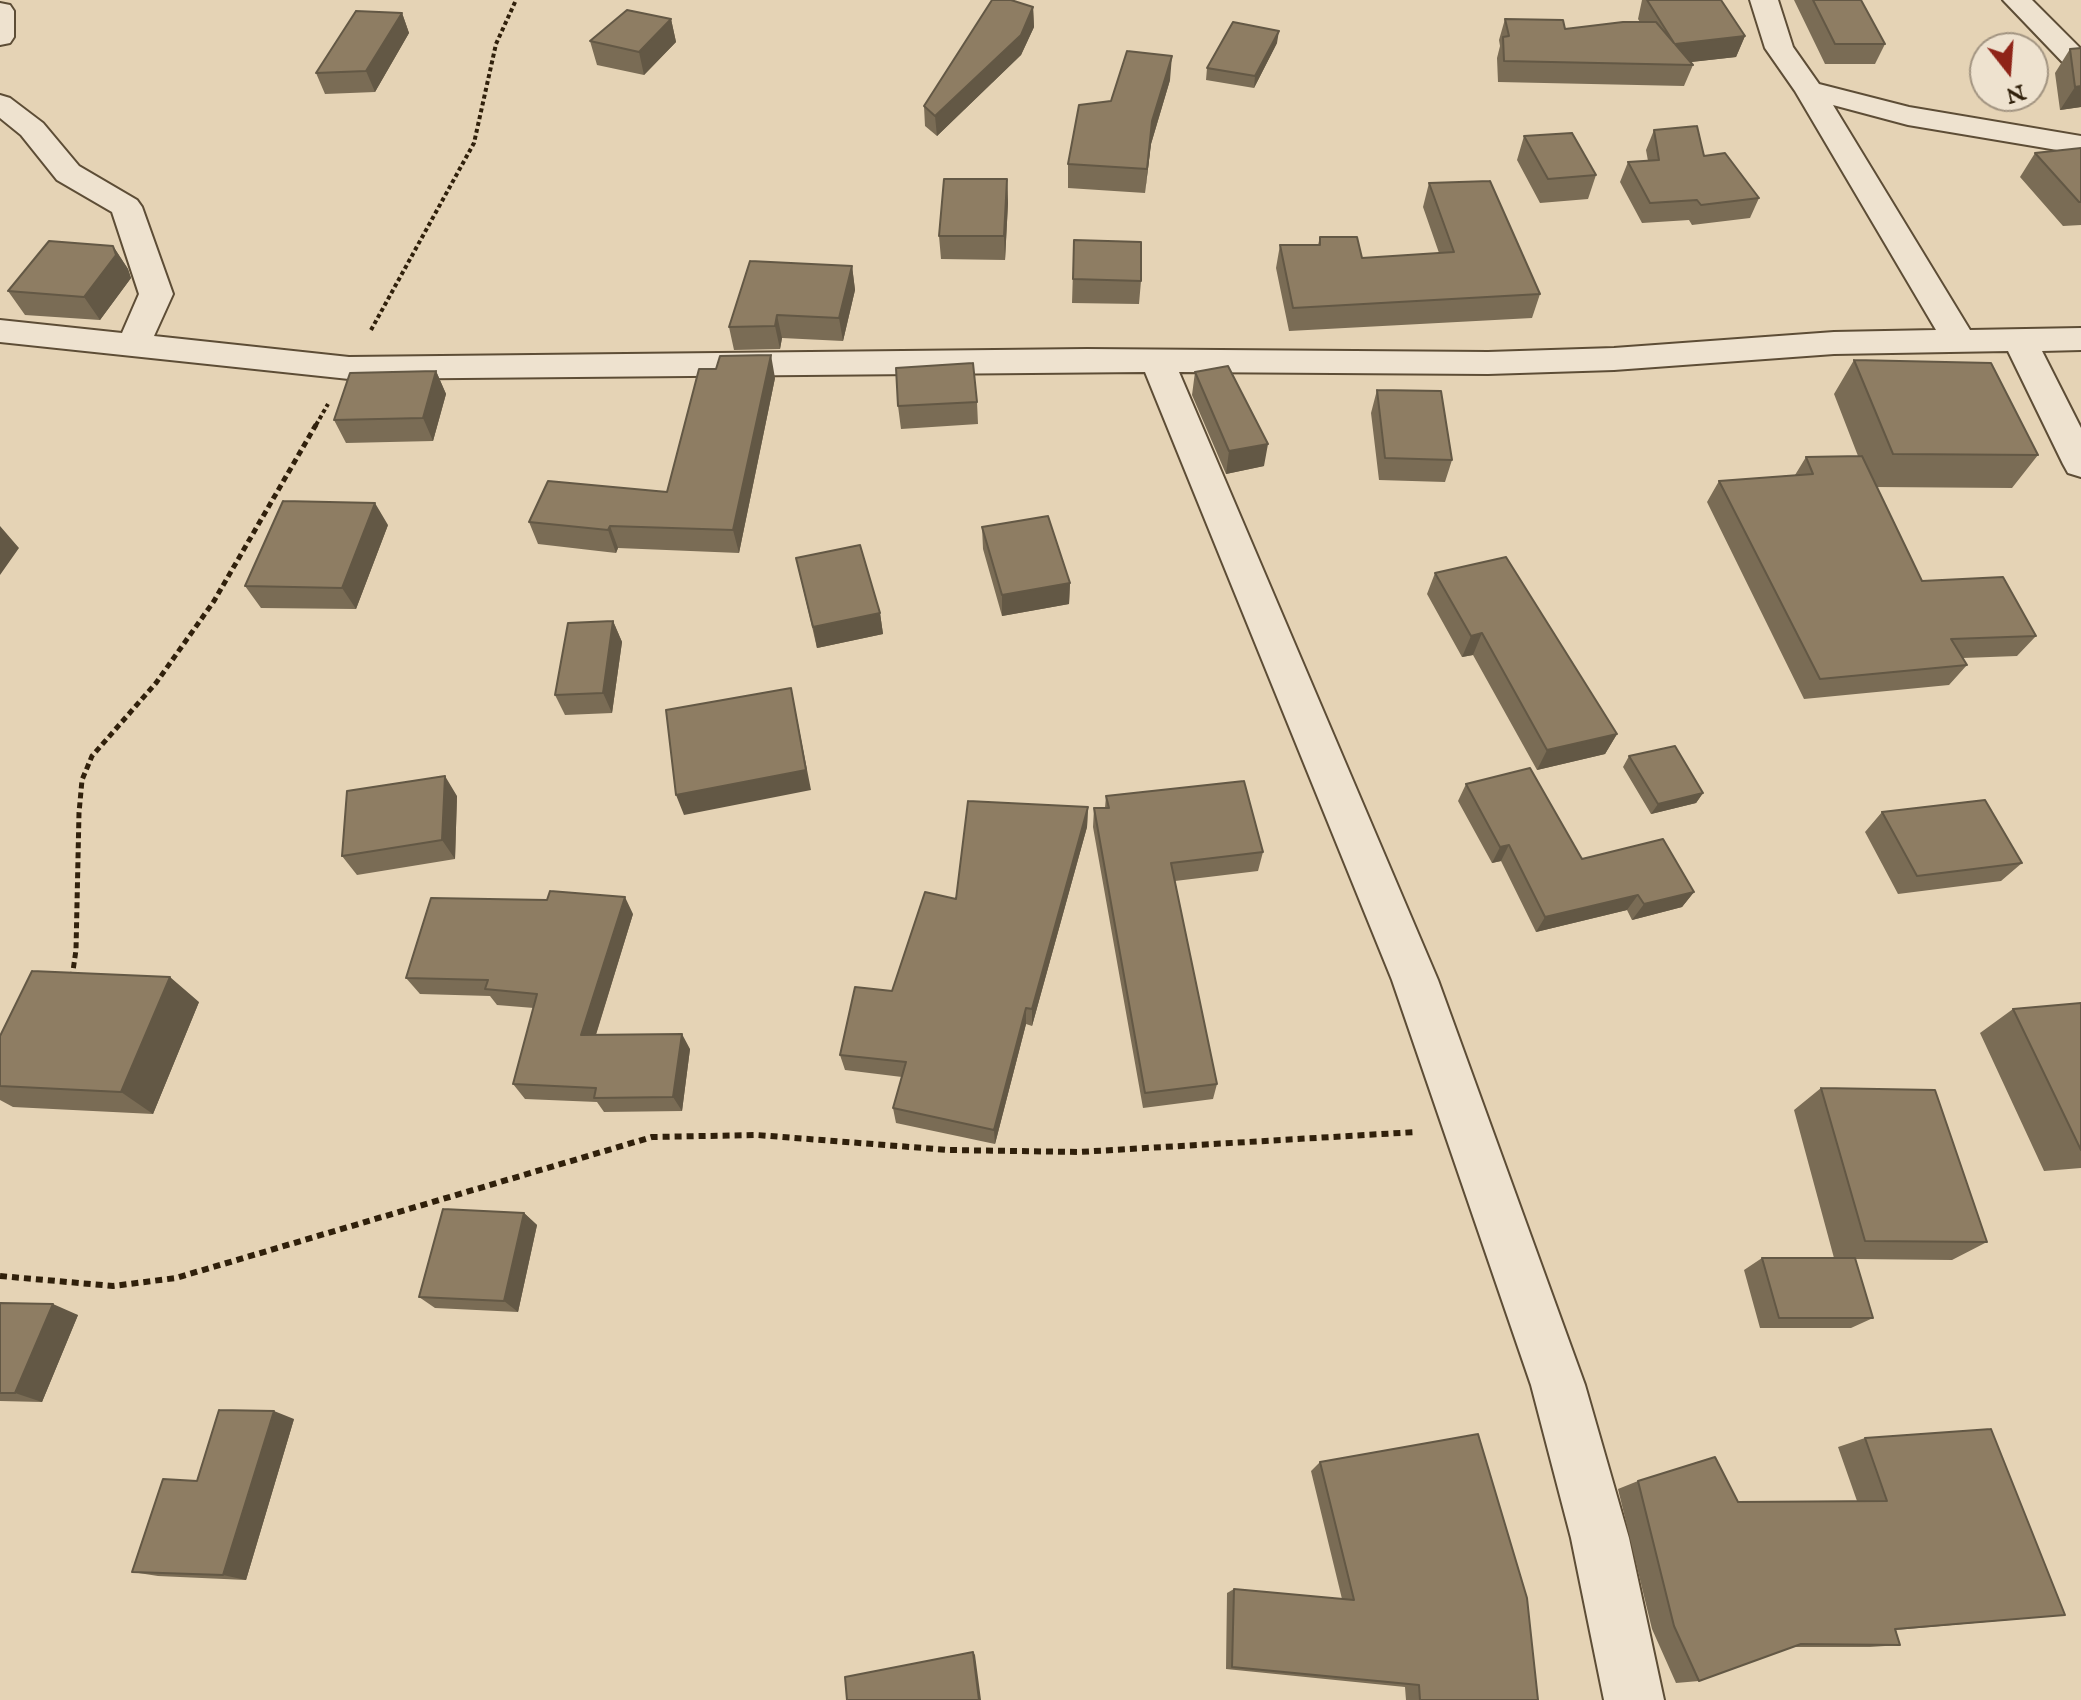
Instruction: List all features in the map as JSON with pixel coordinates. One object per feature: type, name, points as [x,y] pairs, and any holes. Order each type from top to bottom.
[{"type":"street","points":[[1764,0],[1779,48],[1809,90],[1961,343]]},
{"type":"street","points":[[2017,0],[2081,65]]},
{"type":"street","points":[[0,11],[0,37]]},
{"type":"street","points":[[1809,90],[1908,116],[2081,145]]},
{"type":"street","points":[[0,104],[32,129],[68,173],[126,207],[156,294],[133,345]]},
{"type":"street","points":[[0,331],[349,368],[1157,360],[1488,363],[1614,359],[1834,343],[2081,339]]},
{"type":"street","points":[[2021,342],[2081,464]]},
{"type":"street","points":[[1157,360],[1415,980],[1558,1385],[1600,1538],[1634,1700]]},
{"type":"path","points":[[68,989],[76,950],[81,791],[92,756],[156,683],[214,601],[349,368],[474,143],[496,44],[516,0]]},
{"type":"path","points":[[0,1276],[113,1286],[176,1278],[652,1137],[757,1135],[949,1150],[1079,1152],[1466,1129]]},
{"type":"building","points":[[992,0],[1011,0],[1033,7],[1021,35],[935,116],[924,106]]},
{"type":"building","points":[[1647,0],[1721,0],[1745,36],[1675,44],[1693,65],[1504,61],[1503,37],[1509,36],[1505,19],[1563,20],[1565,29],[1623,22],[1656,22],[1674,43]]},
{"type":"building","points":[[1813,0],[1861,0],[1885,44],[1835,44]]},
{"type":"building","points":[[627,10],[671,19],[639,52],[590,41]]},
{"type":"building","points":[[356,11],[402,13],[366,71],[316,73]]},
{"type":"building","points":[[1233,22],[1279,31],[1255,76],[1207,68]]},
{"type":"building","points":[[2081,48],[2081,86],[2075,87],[2070,49]]},
{"type":"building","points":[[1127,51],[1172,56],[1152,121],[1147,169],[1068,164],[1079,105],[1111,101]]},
{"type":"building","points":[[1697,126],[1704,156],[1725,153],[1759,198],[1701,205],[1697,200],[1650,203],[1628,162],[1659,160],[1654,130]]},
{"type":"building","points":[[1572,133],[1596,175],[1548,179],[1524,136]]},
{"type":"building","points":[[2081,148],[2081,202],[2079,202],[2035,153]]},
{"type":"building","points":[[944,179],[1007,179],[1004,236],[939,236]]},
{"type":"building","points":[[1490,181],[1540,294],[1293,308],[1280,245],[1320,245],[1320,237],[1357,237],[1362,258],[1454,252],[1429,183]]},
{"type":"building","points":[[1074,240],[1141,242],[1141,281],[1073,279]]},
{"type":"building","points":[[49,241],[113,246],[116,255],[84,297],[8,291]]},
{"type":"building","points":[[750,261],[852,266],[839,318],[777,315],[775,326],[729,327]]},
{"type":"building","points":[[771,355],[733,530],[610,526],[608,530],[529,522],[548,481],[667,492],[699,369],[716,369],[720,356]]},
{"type":"building","points":[[1854,360],[1991,363],[2038,455],[1893,454]]},
{"type":"building","points":[[973,363],[977,402],[898,406],[896,368]]},
{"type":"building","points":[[1228,366],[1268,444],[1229,451],[1195,372]]},
{"type":"building","points":[[436,371],[423,418],[334,420],[350,373]]},
{"type":"building","points":[[1377,390],[1441,391],[1452,460],[1385,458]]},
{"type":"building","points":[[1862,456],[1922,581],[2003,577],[2036,636],[1951,639],[1967,665],[1820,679],[1719,481],[1813,474],[1806,457]]},
{"type":"building","points":[[283,501],[375,503],[342,588],[245,586]]},
{"type":"building","points":[[1048,516],[1070,583],[1002,595],[982,527]]},
{"type":"building","points":[[860,545],[880,613],[813,627],[796,558]]},
{"type":"building","points":[[1506,557],[1617,734],[1547,750],[1482,633],[1471,636],[1435,573]]},
{"type":"building","points":[[613,621],[603,693],[555,695],[568,623]]},
{"type":"building","points":[[791,688],[806,770],[676,795],[666,710]]},
{"type":"building","points":[[1675,746],[1703,793],[1658,804],[1629,756]]},
{"type":"building","points":[[1530,768],[1582,859],[1663,839],[1694,892],[1644,904],[1638,895],[1545,917],[1509,845],[1500,847],[1466,784]]},
{"type":"building","points":[[445,776],[442,840],[342,856],[347,791]]},
{"type":"building","points":[[1244,781],[1263,852],[1171,863],[1217,1084],[1145,1093],[1094,808],[1109,808],[1106,796]]},
{"type":"building","points":[[1985,800],[2022,863],[1917,876],[1882,812]]},
{"type":"building","points":[[968,801],[1088,807],[1032,1009],[1026,1008],[994,1130],[893,1108],[906,1062],[840,1055],[855,987],[892,991],[925,892],[956,899]]},
{"type":"building","points":[[550,891],[625,897],[581,1035],[682,1034],[673,1097],[594,1098],[596,1088],[513,1084],[537,994],[485,989],[488,980],[406,978],[431,898],[547,900]]},
{"type":"building","points":[[32,971],[170,977],[121,1092],[0,1086],[0,1036]]},
{"type":"building","points":[[2081,1003],[2081,1150],[2013,1009]]},
{"type":"building","points":[[1821,1088],[1935,1090],[1987,1242],[1865,1241]]},
{"type":"building","points":[[443,1209],[524,1213],[504,1301],[419,1297]]},
{"type":"building","points":[[1762,1258],[1855,1258],[1873,1318],[1779,1318]]},
{"type":"building","points":[[0,1303],[53,1304],[15,1393],[0,1393]]},
{"type":"building","points":[[219,1410],[274,1411],[223,1575],[132,1572],[163,1479],[197,1481]]},
{"type":"building","points":[[1991,1429],[2065,1615],[1895,1629],[1900,1645],[1801,1644],[1699,1681],[1674,1626],[1638,1481],[1715,1457],[1738,1502],[1887,1501],[1865,1438]]},
{"type":"building","points":[[1478,1434],[1527,1598],[1538,1700],[1420,1700],[1419,1685],[1232,1667],[1234,1589],[1354,1600],[1320,1462]]},
{"type":"building","points":[[973,1652],[979,1700],[847,1700],[845,1677]]}]
